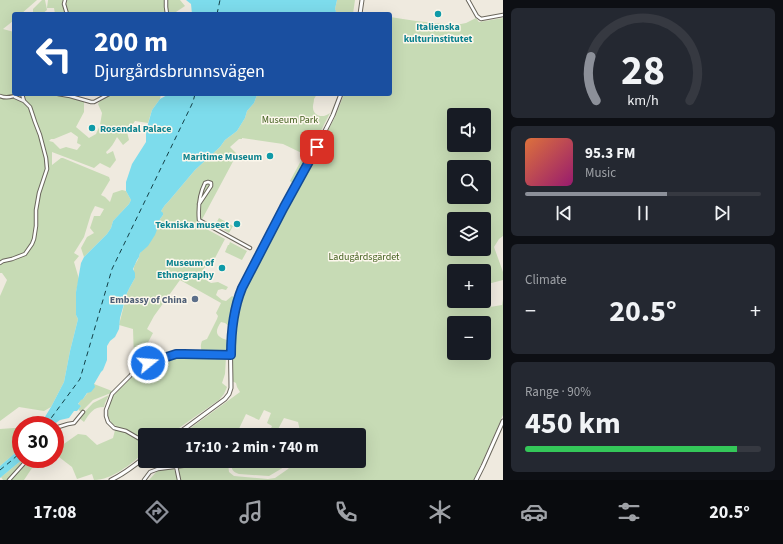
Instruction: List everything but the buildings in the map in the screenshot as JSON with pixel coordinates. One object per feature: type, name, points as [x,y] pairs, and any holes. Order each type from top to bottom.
[{"type":"street","points":[[65,0],[66,12]]},
{"type":"street","points":[[166,0],[167,12]]},
{"type":"street","points":[[360,12],[362,0]]},
{"type":"street","points":[[468,0],[477,16],[481,19],[503,15]]},
{"type":"street","points":[[0,96],[15,96],[30,106],[40,136],[47,166],[36,210],[34,242],[26,253],[0,263]]},
{"type":"street","points":[[23,96],[24,101]]},
{"type":"street","points":[[70,96],[94,102],[102,96]]},
{"type":"street","points":[[186,428],[228,397],[231,388],[231,332],[233,314],[238,298],[330,121],[340,96]]},
{"type":"street","points":[[199,204],[212,186],[211,183],[205,183],[201,189],[198,210],[199,220],[250,248]]},
{"type":"street","points":[[138,438],[126,431],[114,428],[108,422],[106,410],[112,394],[140,366],[176,354],[231,355]]},
{"type":"street","points":[[64,425],[74,423],[83,412]]},
{"type":"street","points":[[476,480],[503,421]]},
{"type":"street","points":[[111,480],[118,477],[138,463]]},
{"type":"street","points":[[9,480],[20,468]]},
{"type":"street","points":[[144,480],[154,470],[160,468]]},
{"type":"street","points":[[176,468],[179,480]]},
{"type":"green space","points":[[0,0],[37,0],[23,12],[12,12],[12,22],[3,29],[12,31],[12,96],[58,96],[84,102],[84,112],[76,127],[89,138],[96,134],[100,125],[102,113],[98,104],[103,96],[161,96],[152,110],[148,123],[135,121],[127,132],[129,140],[123,145],[117,137],[106,152],[107,154],[113,151],[116,160],[110,168],[100,163],[94,168],[52,152],[52,165],[63,158],[109,177],[110,180],[101,195],[110,202],[113,193],[122,190],[126,191],[131,200],[113,221],[107,234],[84,257],[81,248],[87,237],[94,233],[90,228],[94,216],[100,216],[104,209],[95,206],[84,237],[74,253],[79,256],[74,262],[79,279],[76,292],[76,315],[78,319],[64,382],[51,407],[44,411],[19,407],[0,421],[0,296],[7,280],[2,273],[0,273]],"holes":[[[71,132],[78,137],[77,143],[81,145],[77,150],[66,147],[60,149],[53,142],[49,141]]]},
{"type":"green space","points":[[42,0],[45,0],[47,10],[44,12],[33,12],[33,9]]},
{"type":"green space","points":[[48,0],[180,0],[185,6],[176,12],[55,12],[54,8],[47,8]]},
{"type":"green space","points":[[337,0],[355,0],[353,12],[336,12]]},
{"type":"green space","name":"Ladugårdsgärdet","points":[[392,17],[456,25],[466,23],[476,18],[479,22],[503,18],[503,236],[494,247],[503,272],[503,280],[491,283],[491,264],[447,264],[447,308],[491,308],[502,305],[503,299],[503,415],[474,480],[180,480],[179,468],[229,468],[229,472],[234,476],[268,479],[275,478],[289,468],[366,468],[366,428],[299,428],[298,422],[284,418],[279,428],[271,428],[272,426],[267,423],[271,413],[264,410],[259,420],[246,414],[239,428],[191,428],[240,392],[236,383],[232,381],[233,327],[237,306],[241,295],[335,117],[343,96],[392,96]]},
{"type":"green space","name":"Museum Park","points":[[257,96],[316,96],[313,104],[314,112],[318,116],[324,116],[330,113],[308,156],[283,144],[242,138],[239,139],[230,147],[237,154],[199,225],[225,239],[215,258],[211,258],[203,270],[206,280],[211,283],[218,282],[228,287],[226,290],[218,290],[216,295],[222,300],[226,301],[232,296],[235,298],[230,314],[229,326],[221,322],[217,329],[218,336],[227,340],[225,374],[222,383],[227,387],[224,394],[219,400],[179,428],[138,428],[138,458],[121,470],[101,479],[94,480],[92,474],[77,479],[72,467],[64,461],[64,444],[78,434],[86,435],[97,445],[113,438],[116,426],[112,424],[108,416],[109,405],[113,396],[138,369],[138,361],[134,359],[133,329],[119,325],[127,293],[135,278],[134,266],[140,253],[158,227],[160,219],[163,215],[161,211],[165,205],[195,170],[220,147],[225,140],[237,131],[245,118],[247,111],[254,103]],"holes":[[[180,280],[221,303],[216,313],[218,316],[207,339],[202,341],[202,357],[176,357],[168,353],[147,353],[144,350],[153,333],[147,329],[154,316]]]},
{"type":"green space","points":[[303,157],[306,159],[294,182],[292,183],[290,181]]},
{"type":"green space","points":[[219,218],[233,226],[229,233],[215,225]]},
{"type":"green space","points":[[230,242],[247,251],[242,260],[225,252]]},
{"type":"green space","points":[[94,384],[112,391],[111,393],[93,400],[81,412],[78,409],[81,406],[78,405],[81,399],[83,399]]},
{"type":"green space","points":[[109,395],[104,407],[94,409],[84,422],[79,418],[93,403]]},
{"type":"green space","points":[[12,428],[12,456],[0,466],[0,429]]},
{"type":"green space","points":[[12,468],[32,468],[24,480],[3,480],[1,477]]},
{"type":"green space","points":[[173,468],[178,480],[149,480],[158,470]]},
{"type":"green space","points":[[232,468],[283,468],[269,476],[239,474],[232,470]]},
{"type":"water","points":[[186,0],[337,0],[336,12],[192,12],[191,4]]},
{"type":"water","points":[[165,96],[257,96],[237,131],[225,140],[220,147],[195,170],[161,211],[163,215],[160,219],[155,235],[148,246],[140,253],[133,269],[135,278],[127,293],[120,318],[119,329],[115,337],[107,346],[107,360],[103,370],[94,384],[95,387],[81,400],[78,404],[81,406],[77,411],[74,411],[69,418],[64,419],[64,416],[46,416],[64,382],[78,319],[76,315],[76,292],[81,263],[84,257],[107,234],[113,221],[131,200],[126,191],[126,182],[132,164],[146,142],[146,131],[152,110],[160,99]]},
{"type":"water","points":[[12,456],[12,468],[0,478],[0,466]]},
{"type":"ferry route","points":[[217,12],[220,0]]},
{"type":"ferry route","points":[[53,416],[80,379],[112,269],[193,102],[194,96]]},
{"type":"ferry route","points":[[0,470],[12,460]]},
{"type":"place","name":"Italienska kulturinstitutet","points":[[438,14]]},
{"type":"place","name":"Rosendal Palace","points":[[92,128]]},
{"type":"place","name":"Maritime Museum","points":[[270,156]]},
{"type":"place","name":"Tekniska museet","points":[[237,224]]},
{"type":"place","name":"Museum of Ethnography","points":[[222,268]]},
{"type":"place","name":"Embassy of China","points":[[195,299]]},
{"type":"route","points":[[148,363],[176,354],[231,355],[233,314],[242,288],[317,147]]}]
